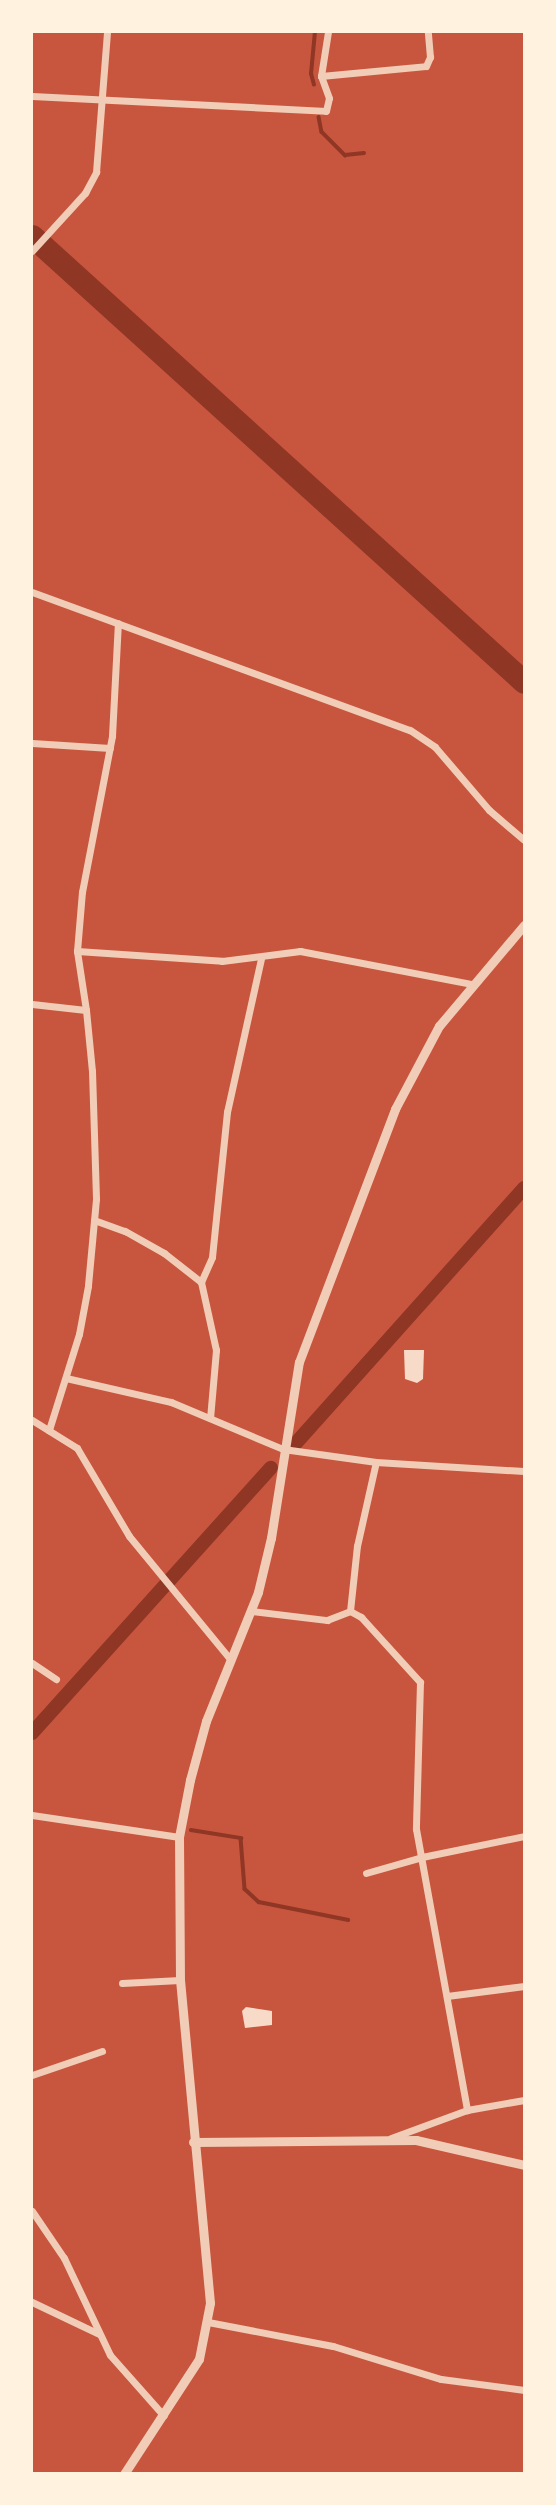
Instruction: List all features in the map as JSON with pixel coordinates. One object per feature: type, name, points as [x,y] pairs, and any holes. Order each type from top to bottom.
[{"type":"street","points":[[32,251],[85,193],[96,172],[107,32]]},
{"type":"street","points":[[32,96],[326,111],[329,98],[321,76],[328,32]]},
{"type":"street","points":[[321,76],[426,66],[430,57],[428,32]]},
{"type":"street","points":[[32,592],[410,730],[435,747],[489,810],[524,840]]},
{"type":"street","points":[[49,1430],[66,1378],[88,1286],[94,1220],[93,1095],[86,1010],[77,951],[82,892],[110,748],[118,623]]},
{"type":"street","points":[[32,744],[110,748]]},
{"type":"street","points":[[124,2473],[199,2359],[208,2322],[210,2284],[193,2142],[180,1980],[179,1837],[206,1721],[250,1611],[271,1538],[283,1449],[299,1362],[395,1109],[439,1026],[471,984],[524,925]]},
{"type":"street","points":[[77,951],[261,959],[300,951],[471,984]]},
{"type":"street","points":[[210,1418],[216,1350],[201,1282],[212,1257],[228,1112],[261,959]]},
{"type":"street","points":[[32,1004],[86,1010]]},
{"type":"street","points":[[94,1220],[154,1247],[201,1282]]},
{"type":"street","points":[[66,1378],[147,1395],[283,1449],[376,1462],[524,1471]]},
{"type":"street","points":[[32,1420],[77,1448],[129,1536],[230,1660]]},
{"type":"street","points":[[350,1611],[358,1546],[376,1462]]},
{"type":"street","points":[[250,1611],[327,1620],[350,1611],[361,1617],[420,1682],[416,1829],[467,2110]]},
{"type":"street","points":[[32,1663],[56,1679]]},
{"type":"street","points":[[32,1815],[179,1837]]},
{"type":"street","points":[[366,1874],[422,1857],[524,1836]]},
{"type":"street","points":[[122,1983],[180,1980]]},
{"type":"street","points":[[447,1996],[524,1986]]},
{"type":"street","points":[[32,2075],[102,2052]]},
{"type":"street","points":[[388,2140],[467,2110],[524,2100]]},
{"type":"street","points":[[193,2142],[416,2140],[524,2165]]},
{"type":"street","points":[[32,2211],[64,2258],[99,2334],[127,2378],[164,2416]]},
{"type":"street","points":[[33,2306],[99,2334]]},
{"type":"street","points":[[208,2322],[333,2346],[441,2379],[524,2390]]},
{"type":"building","points":[[404,1350],[424,1350],[423,1379],[417,1383],[405,1379]]},
{"type":"building","points":[[246,2007],[272,2011],[272,2025],[245,2028],[242,2011]]},
{"type":"waterway","points":[[314,85],[311,74],[315,32]]},
{"type":"waterway","points":[[319,117],[322,132],[345,155],[364,153]]},
{"type":"waterway","points":[[32,236],[524,682]]},
{"type":"waterway","points":[[296,1443],[524,1188]]},
{"type":"waterway","points":[[32,1733],[271,1468]]},
{"type":"waterway","points":[[191,1830],[241,1838],[245,1889],[259,1902],[348,1920]]}]
